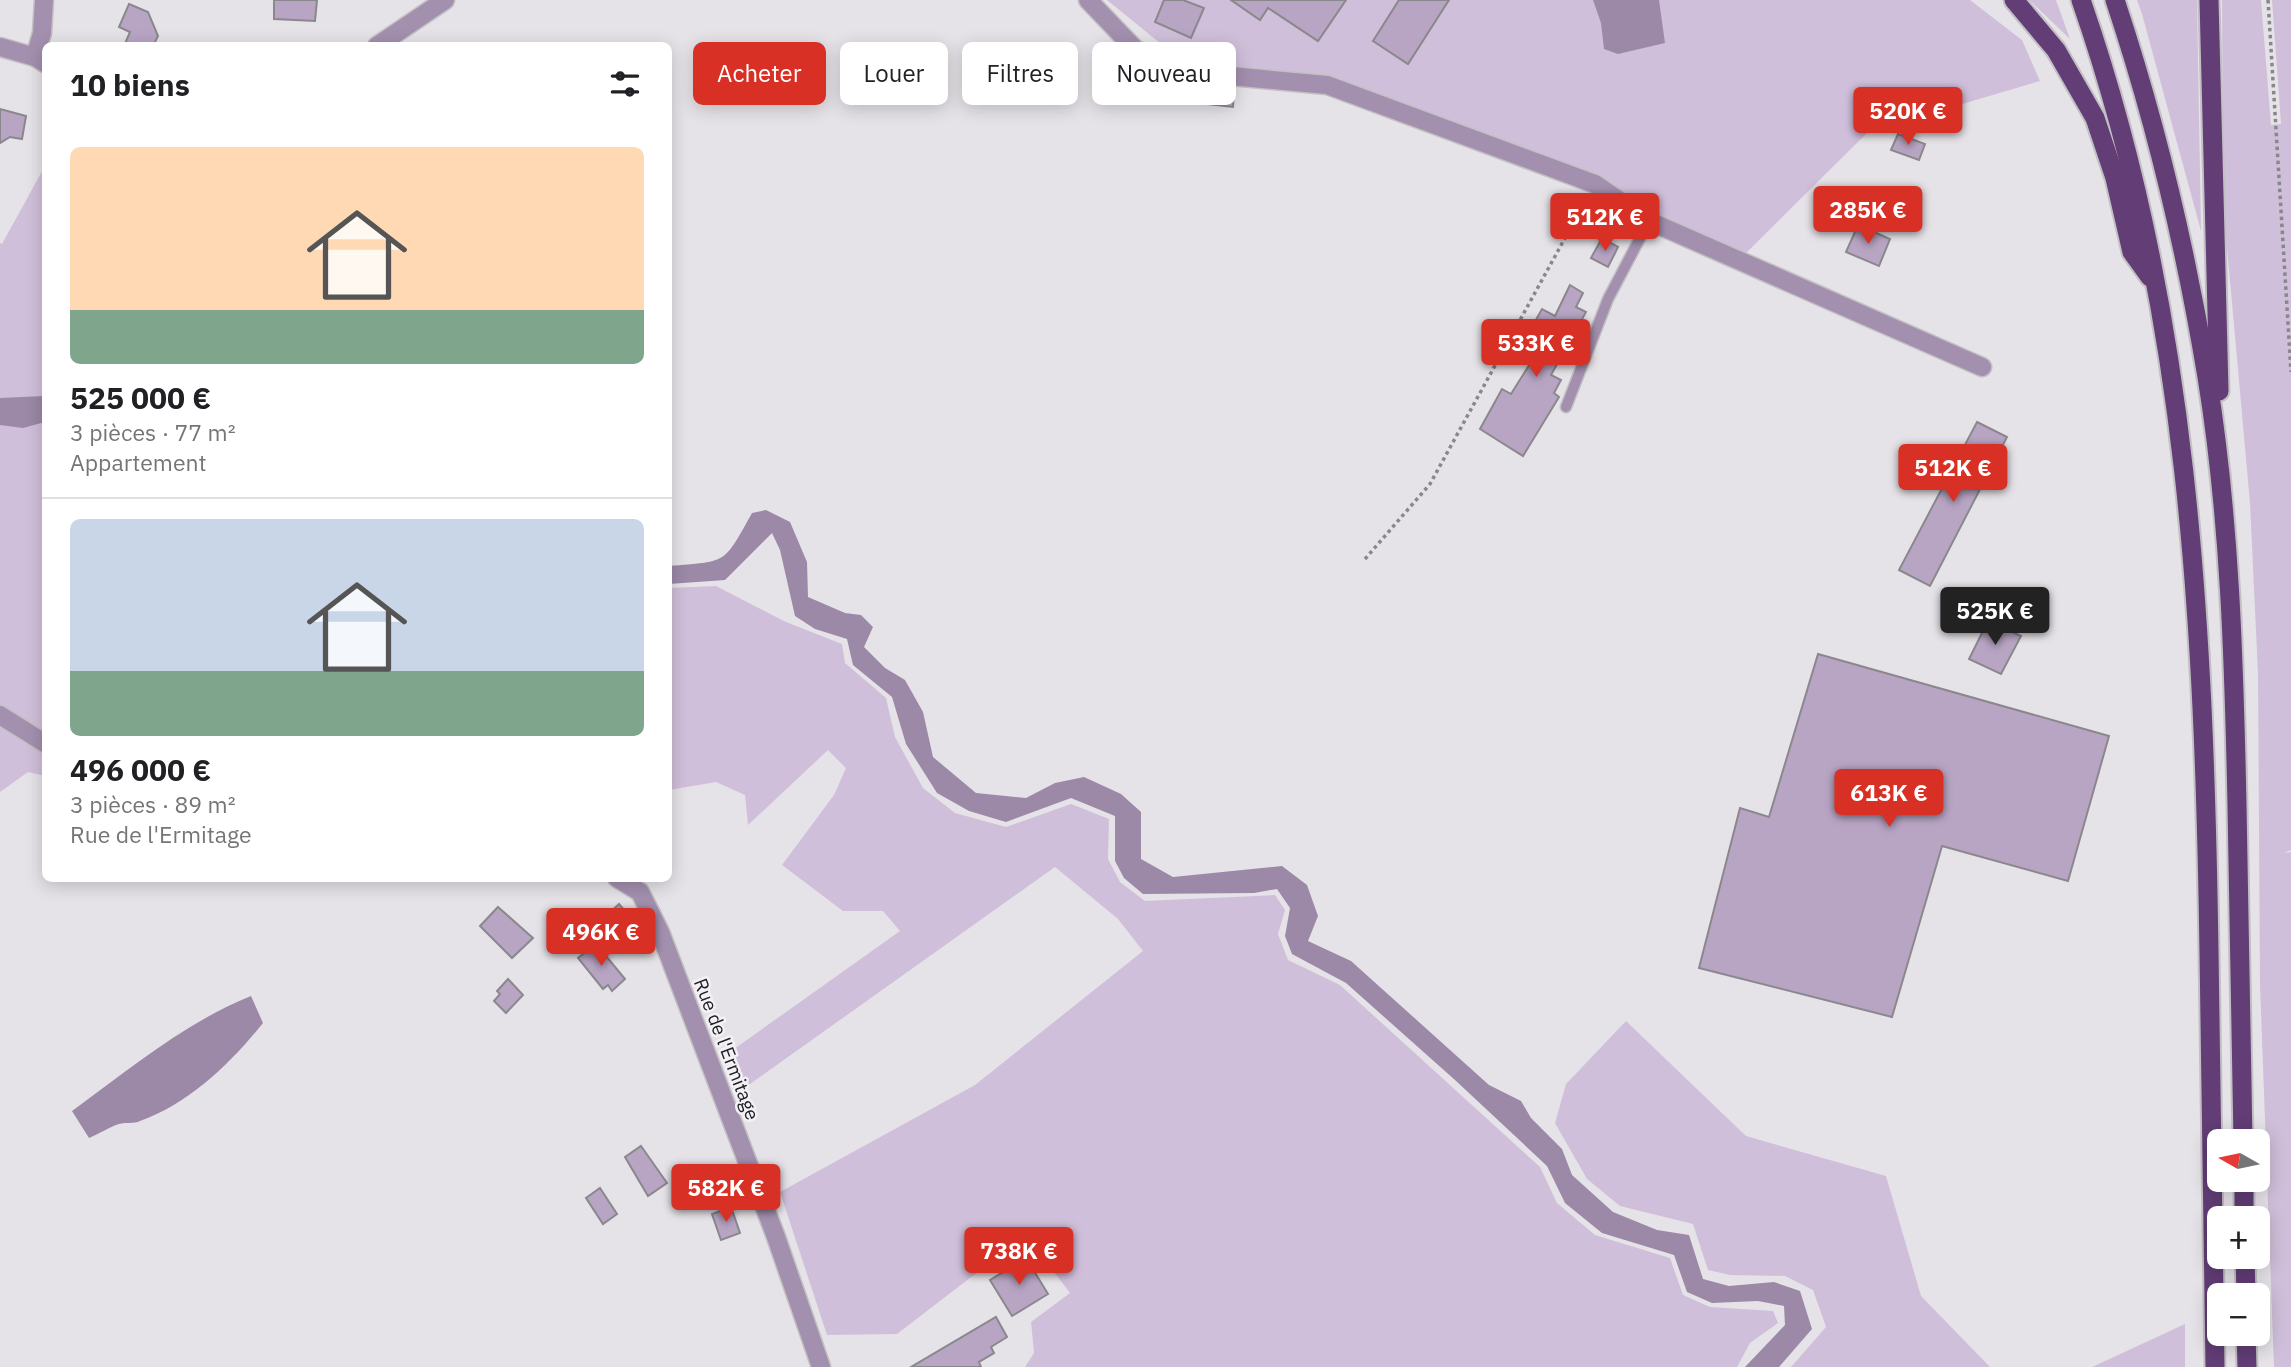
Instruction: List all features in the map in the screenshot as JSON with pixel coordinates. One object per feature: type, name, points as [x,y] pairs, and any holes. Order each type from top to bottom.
[{"type":"highway","points":[[2014,0],[2056,50],[2095,118],[2115,178],[2132,252],[2156,284]]},
{"type":"highway","points":[[2081,0],[2130,168],[2156,284],[2184,453],[2200,651],[2207,804],[2215,1367]]},
{"type":"highway","points":[[2115,0],[2157,141],[2182,248],[2207,379],[2221,490]]},
{"type":"highway","points":[[2209,0],[2221,490],[2234,673],[2243,1129]]},
{"type":"highway","points":[[2246,1346],[2247,1367]]},
{"type":"street","points":[[0,47],[40,61],[44,0]]},
{"type":"street","points":[[383,42],[445,0]]},
{"type":"street","points":[[1088,0],[1136,50],[1188,72],[1327,85],[1595,184],[1649,220],[1982,368]]},
{"type":"street","points":[[0,715],[42,741]]},
{"type":"street","name":"Rue de l'Ermitage","points":[[624,882],[640,892],[660,932],[776,1237],[821,1367]]},
{"type":"lane","points":[[1566,407],[1608,299],[1649,220]]},
{"type":"path","points":[[2268,0],[2291,372]]},
{"type":"path","points":[[1366,559],[1430,484],[1595,184]]},
{"type":"shaded area","points":[[1107,0],[1970,0],[2022,40],[2040,81],[1868,132],[1739,260],[1377,93],[1236,70],[1236,42],[1159,42]]},
{"type":"shaded area","points":[[1593,0],[1659,0],[1665,43],[1618,54],[1604,49],[1601,23]]},
{"type":"shaded area","points":[[2029,0],[2056,0],[2070,39]]},
{"type":"shaded area","points":[[2137,0],[2197,0],[2201,231],[2142,14]]},
{"type":"shaded area","points":[[2222,0],[2261,0],[2271,125],[2281,124],[2272,0],[2291,0],[2291,850],[2284,853],[2291,852],[2291,1367],[2274,1367],[2268,1192],[2270,1192],[2270,1129],[2265,1129],[2260,984],[2258,674],[2250,503],[2223,203]]},
{"type":"shaded area","points":[[42,171],[42,775],[28,772],[0,792],[0,243],[2,244]]},
{"type":"shaded area","points":[[42,396],[42,423],[23,428],[0,425],[0,398]]},
{"type":"shaded area","points":[[766,510],[790,522],[807,562],[808,597],[845,613],[861,615],[873,627],[864,647],[885,668],[905,680],[923,712],[933,757],[976,793],[1026,798],[1055,783],[1084,777],[1121,794],[1141,812],[1141,859],[1173,877],[1282,866],[1307,885],[1318,916],[1308,941],[1351,961],[1489,1085],[1521,1101],[1531,1118],[1562,1149],[1572,1175],[1613,1212],[1657,1230],[1689,1235],[1703,1279],[1729,1286],[1774,1282],[1800,1291],[1812,1329],[1779,1367],[1745,1367],[1785,1325],[1784,1306],[1758,1301],[1712,1303],[1687,1292],[1674,1255],[1602,1233],[1565,1203],[1547,1166],[1455,1080],[1346,983],[1292,954],[1285,936],[1290,908],[1277,889],[1254,893],[1143,894],[1124,878],[1115,861],[1115,816],[1071,798],[1006,822],[969,811],[937,793],[906,744],[892,697],[853,665],[847,639],[815,629],[795,616],[780,550],[772,533],[725,580],[672,584],[672,566],[703,563],[722,557],[735,543],[752,513]]},
{"type":"shaded area","points":[[716,586],[786,622],[842,644],[845,663],[886,698],[895,737],[923,788],[955,813],[1006,827],[1071,804],[1109,819],[1108,859],[1120,882],[1145,901],[1275,895],[1285,910],[1278,934],[1288,960],[1340,985],[1540,1167],[1557,1203],[1595,1235],[1670,1258],[1683,1295],[1710,1307],[1773,1311],[1778,1323],[1750,1343],[1737,1367],[1025,1367],[1034,1353],[1031,1322],[1070,1293],[1026,1235],[897,1334],[827,1335],[780,1192],[975,1085],[1143,951],[1118,919],[1055,867],[743,1089],[727,1054],[900,931],[883,911],[843,911],[782,865],[834,795],[846,768],[828,750],[748,825],[745,795],[716,782],[672,789],[672,588]]},
{"type":"shaded area","points":[[251,996],[263,1023],[223,1067],[192,1093],[158,1114],[138,1122],[115,1125],[89,1138],[72,1111],[180,1033]]},
{"type":"shaded area","points":[[1626,1021],[1746,1136],[1886,1176],[1921,1296],[1990,1367],[1791,1367],[1826,1327],[1813,1290],[1785,1276],[1730,1275],[1708,1270],[1693,1224],[1620,1206],[1587,1179],[1555,1123],[1566,1084]]},
{"type":"shaded area","points":[[2185,1324],[2185,1367],[2092,1367]]},
{"type":"building","points":[[274,0],[317,0],[315,21],[274,19]]},
{"type":"building","points":[[1164,0],[1183,0],[1204,8],[1191,38],[1155,22]]},
{"type":"building","points":[[1231,0],[1346,0],[1318,41],[1268,8],[1260,20]]},
{"type":"building","points":[[1399,0],[1449,0],[1408,64],[1373,41]]},
{"type":"building","points":[[129,4],[148,12],[158,36],[155,42],[126,42],[130,32],[119,27]]},
{"type":"building","points":[[0,109],[26,116],[22,139],[10,137],[0,143]]},
{"type":"building","points":[[1898,134],[1925,144],[1919,160],[1891,150]]},
{"type":"building","points":[[1858,225],[1890,239],[1879,266],[1846,252]]},
{"type":"building","points":[[1602,238],[1618,247],[1608,267],[1591,258]]},
{"type":"building","points":[[1570,285],[1583,293],[1576,307],[1586,312],[1551,375],[1561,380],[1554,393],[1559,397],[1523,456],[1480,429],[1502,389],[1511,394],[1543,343],[1528,334],[1542,309],[1555,316]]},
{"type":"building","points":[[1977,422],[2007,437],[1930,586],[1899,570]]},
{"type":"building","points":[[1988,621],[2021,636],[2001,674],[1969,659]]},
{"type":"building","points":[[1818,654],[2109,736],[2068,881],[1942,846],[1892,1017],[1699,968],[1740,808],[1769,817]]},
{"type":"building","points":[[619,904],[634,922],[619,935],[604,918]]},
{"type":"building","points":[[498,907],[533,938],[512,958],[480,926]]},
{"type":"building","points":[[596,944],[625,979],[612,991],[608,985],[603,989],[578,958]]},
{"type":"building","points":[[508,979],[523,995],[506,1013],[494,1001],[500,994],[497,991]]},
{"type":"building","points":[[641,1146],[667,1183],[648,1196],[625,1157]]},
{"type":"building","points":[[600,1188],[617,1214],[603,1224],[586,1198]]},
{"type":"building","points":[[731,1207],[740,1233],[721,1240],[712,1214]]},
{"type":"building","points":[[1026,1258],[1048,1294],[1012,1316],[990,1280]]},
{"type":"building","points":[[996,1317],[1007,1337],[991,1347],[994,1353],[979,1362],[981,1367],[911,1367]]}]
